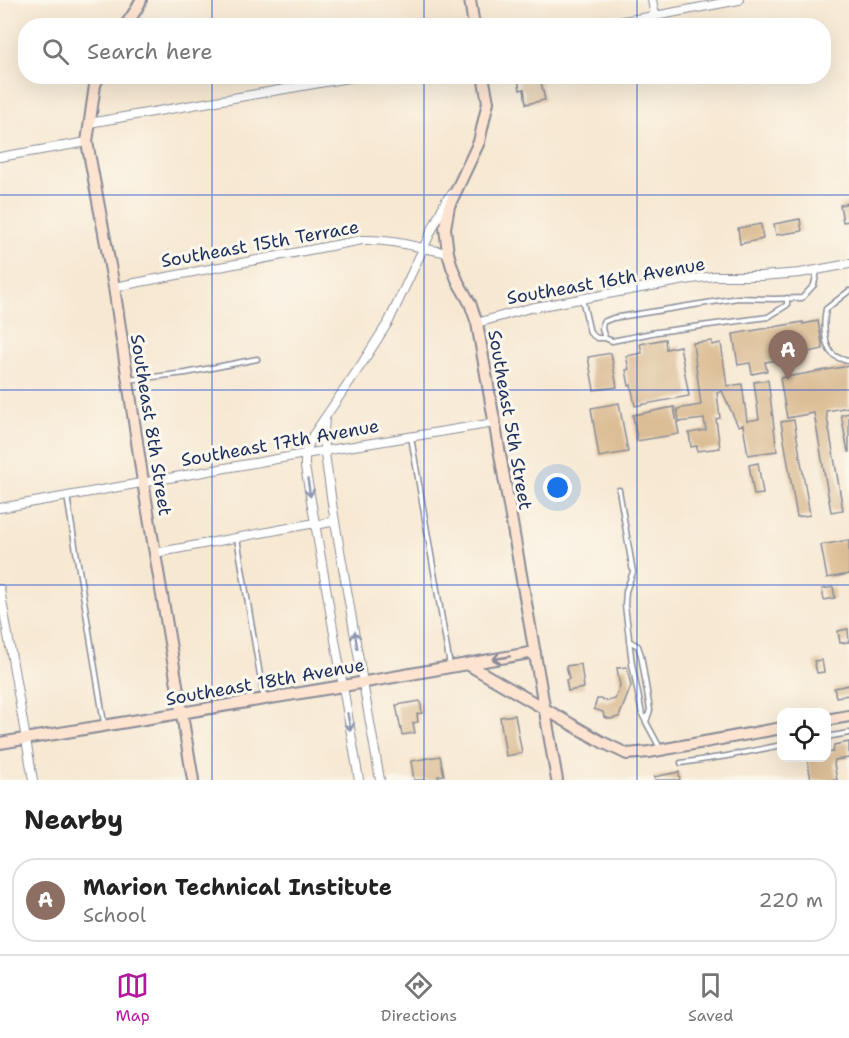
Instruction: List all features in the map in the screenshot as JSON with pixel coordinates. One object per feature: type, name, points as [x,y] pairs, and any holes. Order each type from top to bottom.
[{"type":"street","points":[[130,18],[141,0]]},
{"type":"street","points":[[470,0],[473,18]]},
{"type":"street","points":[[652,0],[655,16]]},
{"type":"street","points":[[642,18],[739,0]]},
{"type":"street","name":"Southeast 8th Street","points":[[95,84],[87,142],[114,287],[143,482],[193,780]]},
{"type":"street","points":[[89,123],[314,84]]},
{"type":"street","name":"Southeast 5th Street","points":[[485,84],[488,102],[479,142],[449,206],[445,228],[448,253],[458,282],[470,303],[477,323],[557,780]]},
{"type":"street","points":[[0,157],[87,142]]},
{"type":"street","points":[[359,780],[305,467],[305,454],[313,435],[389,321],[446,200],[456,190]]},
{"type":"street","name":"Southeast 15th Terrace","points":[[114,287],[362,240],[392,241],[448,253]]},
{"type":"street","name":"Southeast 16th Avenue","points":[[477,323],[530,308],[705,277],[800,273],[849,264]]},
{"type":"street","points":[[326,415],[323,434],[324,451],[380,780]]},
{"type":"street","name":"Southeast 17th Avenue","points":[[0,508],[494,423]]},
{"type":"street","points":[[155,554],[335,521]]},
{"type":"street","points":[[0,589],[2,617],[33,780]]},
{"type":"street","name":"Southeast 18th Avenue","points":[[0,743],[535,652]]},
{"type":"street","points":[[467,664],[627,754],[777,729]]},
{"type":"street","points":[[831,719],[849,716]]},
{"type":"lane","points":[[605,338],[602,330],[603,322],[613,318],[738,298],[802,297],[814,285],[817,270]]},
{"type":"lane","points":[[849,291],[826,309],[824,319],[827,346],[831,353],[840,360],[849,361]]},
{"type":"lane","points":[[582,298],[590,333],[597,338],[612,341],[657,332],[768,317],[787,305],[787,298]]},
{"type":"lane","points":[[128,381],[186,373],[257,359]]},
{"type":"lane","points":[[411,436],[450,667]]},
{"type":"lane","points":[[620,490],[633,572],[626,591],[625,605],[632,664],[642,714],[661,750]]},
{"type":"lane","points":[[67,496],[105,726]]},
{"type":"lane","points":[[237,538],[265,699]]},
{"type":"lane","points":[[629,641],[638,646],[641,655],[650,710],[646,722]]},
{"type":"lane","points":[[831,736],[849,733]]},
{"type":"lane","points":[[681,763],[777,746]]},
{"type":"building","points":[[519,84],[541,84],[545,100],[526,104],[524,89],[520,90]]},
{"type":"building","points":[[849,203],[849,221],[843,222],[840,205]]},
{"type":"building","points":[[800,219],[802,231],[776,235],[774,224]]},
{"type":"building","points":[[761,224],[763,239],[740,244],[738,228]]},
{"type":"building","points":[[818,321],[823,349],[808,352],[809,355],[765,362],[767,371],[752,374],[750,363],[738,365],[733,334]]},
{"type":"building","points":[[665,339],[666,349],[680,346],[689,396],[635,406],[626,370],[629,369],[626,356],[642,353],[640,344]]},
{"type":"building","points":[[712,341],[712,345],[721,343],[727,386],[742,384],[747,421],[759,419],[754,382],[768,380],[777,451],[748,455],[743,425],[738,426],[722,391],[717,393],[720,418],[716,419],[720,448],[697,451],[697,446],[691,447],[689,433],[706,430],[704,419],[679,422],[677,409],[701,405],[693,343]]},
{"type":"building","points":[[611,353],[617,387],[594,390],[588,357]]},
{"type":"building","points":[[849,366],[849,407],[826,411],[843,510],[831,512],[814,413],[787,418],[780,378]]},
{"type":"building","points":[[619,403],[628,452],[599,457],[591,408]]},
{"type":"building","points":[[674,407],[679,434],[637,441],[633,415]]},
{"type":"building","points":[[849,413],[849,452],[848,452],[841,415]]},
{"type":"building","points":[[794,420],[810,515],[797,517],[781,422]]},
{"type":"building","points":[[758,463],[763,494],[754,495],[749,465]]},
{"type":"building","points":[[849,540],[849,574],[827,578],[821,545]]},
{"type":"building","points":[[833,587],[835,598],[824,600],[822,589]]},
{"type":"building","points":[[848,629],[849,642],[840,643],[838,631]]},
{"type":"building","points":[[822,660],[824,672],[817,673],[814,661]]},
{"type":"building","points":[[581,664],[584,688],[568,691],[566,680],[569,679],[566,666]]},
{"type":"building","points":[[627,667],[631,686],[619,717],[610,719],[604,717],[603,712],[594,709],[597,699],[607,701],[615,699],[620,686],[617,668]]},
{"type":"building","points":[[849,685],[849,695],[836,697],[834,688]]},
{"type":"building","points":[[420,701],[422,713],[417,714],[418,722],[413,723],[415,733],[402,735],[396,705]]},
{"type":"building","points":[[515,715],[522,753],[506,756],[500,717]]},
{"type":"building","points":[[849,742],[849,758],[835,760],[837,780],[811,780],[808,762],[831,762],[834,745]]},
{"type":"building","points":[[440,756],[444,775],[438,776],[438,780],[414,780],[411,761]]},
{"type":"building","points":[[679,772],[680,780],[655,780],[654,777]]},
{"type":"place","name":"Marion Technical Institute","points":[[788,380]]}]
